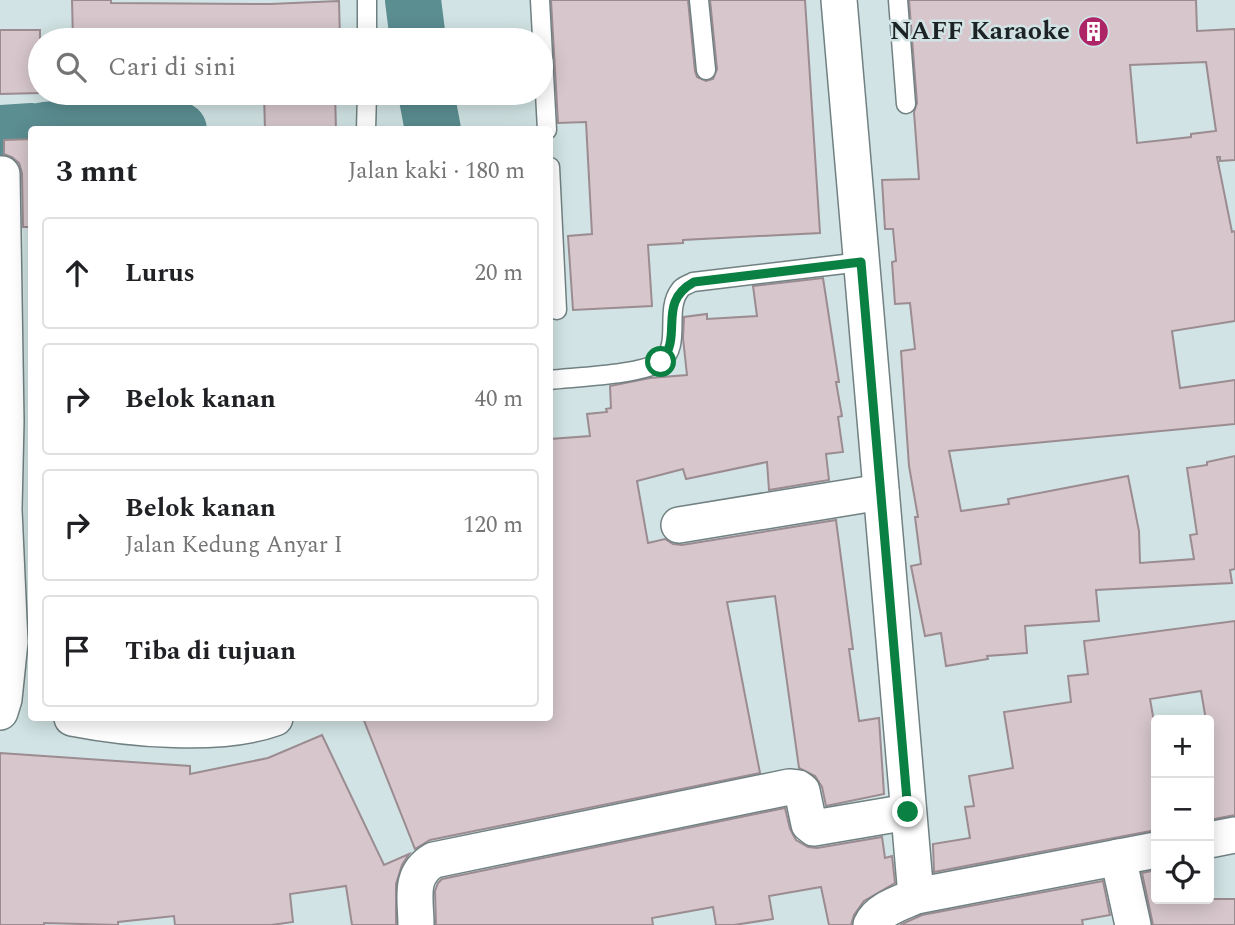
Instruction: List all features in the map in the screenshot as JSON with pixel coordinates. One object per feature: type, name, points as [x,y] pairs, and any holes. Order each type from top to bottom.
[{"type":"street","points":[[839,0],[916,896]]},
{"type":"street","points":[[2,174],[13,421],[4,510],[12,706]]},
{"type":"street","points":[[678,524],[881,492]]},
{"type":"street","points":[[91,721],[140,729],[267,721]]},
{"type":"street","points":[[416,925],[416,879],[419,871],[434,860],[789,787],[802,791],[809,824],[814,828],[908,812]]},
{"type":"street","points":[[1214,839],[1235,835]]},
{"type":"street","points":[[871,925],[874,919],[885,911],[916,896],[1151,851]]},
{"type":"street","points":[[1118,857],[1133,925]]},
{"type":"lane","points":[[367,0],[367,28]]},
{"type":"lane","points":[[540,0],[542,28]]},
{"type":"lane","points":[[699,0],[706,70]]},
{"type":"lane","points":[[898,0],[906,104]]},
{"type":"lane","points":[[366,126],[367,105]]},
{"type":"lane","points":[[546,105],[547,126]]},
{"type":"lane","points":[[553,228],[557,310]]},
{"type":"lane","points":[[553,380],[641,369],[661,362],[670,351],[672,309],[680,289],[694,282],[861,262]]},
{"type":"building","points":[[72,0],[111,0],[111,3],[270,4],[339,1],[340,28],[73,28]]},
{"type":"building","points":[[551,0],[688,0],[695,71],[697,77],[706,81],[713,79],[717,69],[710,0],[805,0],[820,233],[683,240],[683,243],[648,245],[652,306],[573,310],[568,236],[592,234],[586,122],[558,123]]},
{"type":"building","points":[[909,0],[1196,0],[1197,31],[1235,29],[1235,160],[1220,161],[1220,157],[1217,157],[1232,232],[1235,231],[1235,321],[1172,331],[1180,388],[1235,380],[1235,424],[949,451],[961,511],[1009,504],[1008,499],[1128,476],[1139,531],[1140,563],[1194,559],[1190,535],[1197,534],[1187,468],[1235,456],[1235,569],[1230,570],[1232,583],[1096,590],[1099,621],[1025,626],[1027,653],[987,656],[988,659],[946,666],[941,633],[925,636],[911,566],[921,564],[915,517],[918,517],[909,466],[901,351],[915,349],[910,303],[895,304],[892,262],[896,261],[893,229],[885,229],[882,180],[919,179],[914,112],[917,103]],"holes":[[[1206,62],[1216,131],[1191,134],[1191,137],[1137,143],[1130,65]]]},
{"type":"building","points":[[0,30],[28,30],[28,93],[0,94]]},
{"type":"building","points":[[264,105],[335,105],[336,126],[265,126]]},
{"type":"building","points":[[28,139],[28,227],[23,227],[22,173],[19,163],[4,154],[4,140]]},
{"type":"building","points":[[823,278],[839,382],[836,382],[842,416],[838,417],[843,452],[826,454],[829,480],[769,490],[767,462],[686,479],[683,469],[637,481],[648,543],[665,539],[682,545],[836,520],[853,649],[849,649],[859,721],[879,718],[884,794],[826,806],[822,787],[815,776],[799,768],[775,596],[727,602],[760,773],[430,840],[415,849],[364,721],[553,721],[553,439],[590,436],[587,414],[607,412],[606,409],[611,408],[610,386],[650,378],[687,375],[684,317],[707,314],[707,319],[757,316],[753,286]]},
{"type":"building","points":[[1235,621],[1235,815],[1214,819],[1214,715],[1205,715],[1201,691],[1150,699],[1153,715],[1151,831],[934,872],[933,844],[970,838],[965,807],[974,806],[969,776],[1013,768],[1004,712],[1071,702],[1068,676],[1088,674],[1084,641]]},
{"type":"building","points":[[322,735],[384,865],[409,854],[396,884],[396,925],[352,925],[346,886],[290,894],[293,922],[271,925],[175,925],[174,916],[118,922],[118,925],[0,925],[0,753],[190,766],[190,774],[268,758]]},
{"type":"building","points":[[785,808],[796,840],[808,847],[817,848],[882,837],[885,858],[892,856],[895,883],[864,901],[854,915],[851,925],[829,925],[821,887],[769,896],[773,919],[734,925],[716,925],[713,907],[652,918],[653,925],[436,925],[435,891],[442,879]]},
{"type":"building","points":[[1151,871],[1151,904],[1214,904],[1214,899],[1235,899],[1235,925],[1153,925],[1142,873]]},
{"type":"building","points":[[1103,881],[1110,915],[1082,920],[1083,925],[900,925],[922,915]]},
{"type":"waterway","points":[[413,0],[416,28]]},
{"type":"waterway","points":[[428,105],[432,126]]},
{"type":"waterway","points":[[91,126],[161,120],[172,126]]},
{"type":"waterway","points":[[0,133],[28,131]]},
{"type":"place","name":"NAFF Karaoke","points":[[1093,31]]},
{"type":"route","points":[[661,362],[670,351],[672,309],[680,289],[694,282],[861,262],[908,812]]}]
